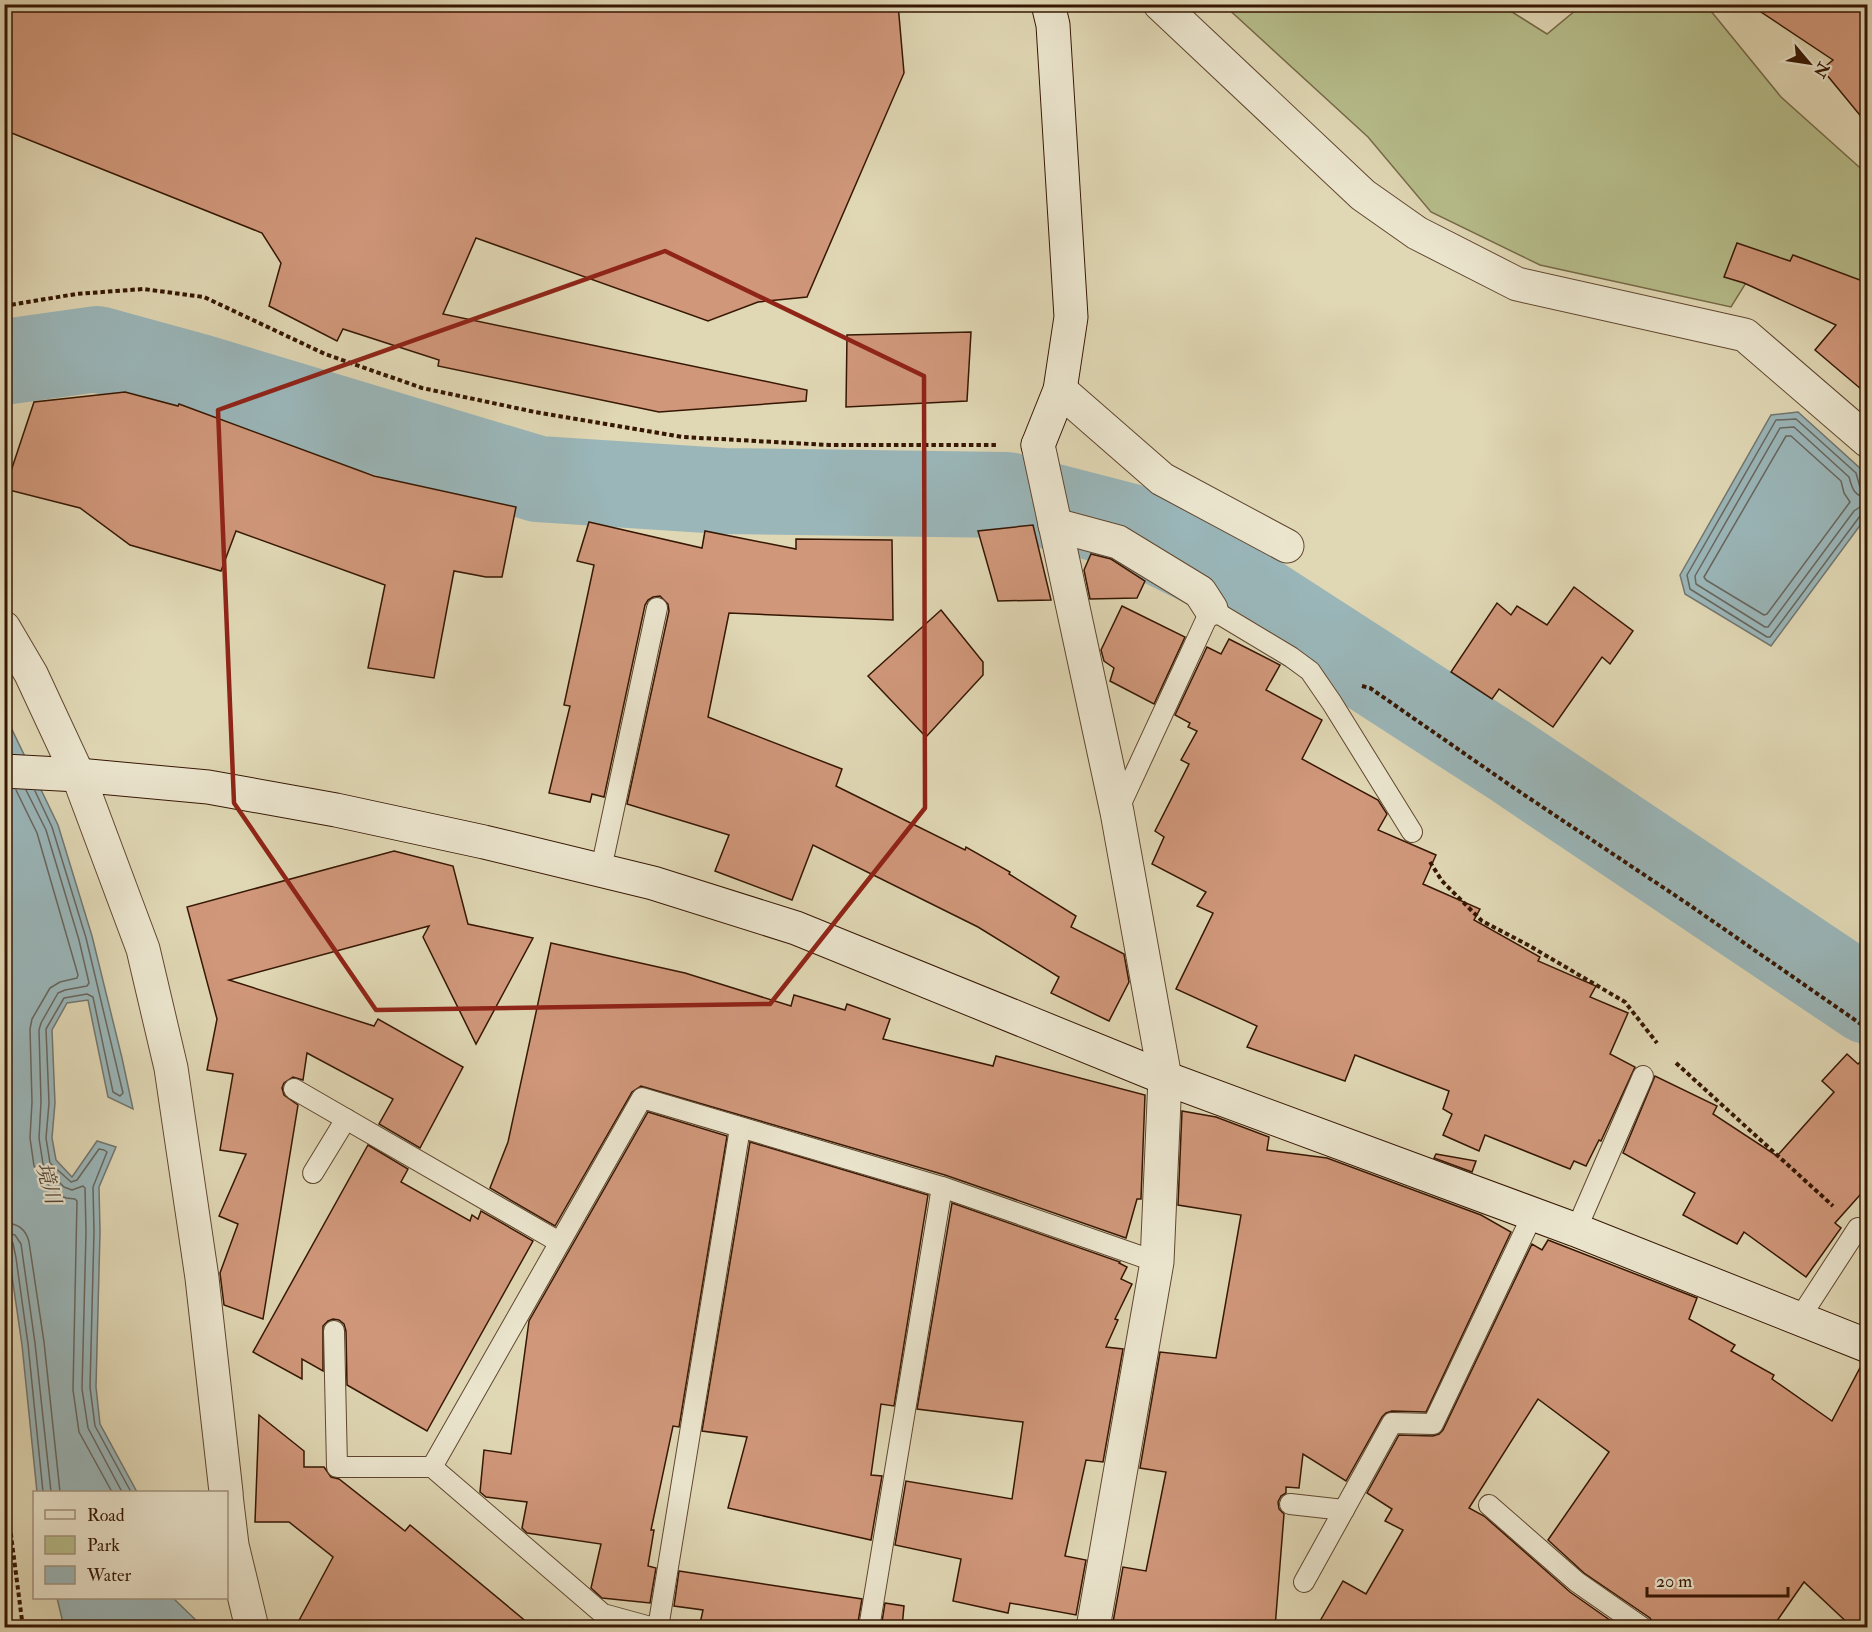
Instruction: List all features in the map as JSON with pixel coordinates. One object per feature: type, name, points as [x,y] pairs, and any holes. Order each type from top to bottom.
[{"type":"street","points":[[1048,4],[1053,25],[1071,317],[1060,390],[1038,445],[1117,812],[1165,1078],[1157,1262],[1093,1628]]},
{"type":"street","points":[[1160,4],[1363,195],[1417,233],[1516,284],[1745,334],[1868,441]]},
{"type":"street","points":[[1060,390],[1162,479],[1287,546]]},
{"type":"street","points":[[1055,525],[1118,542],[1200,592],[1211,609]]},
{"type":"street","points":[[4,628],[31,674],[143,948],[171,1068],[202,1278],[226,1491]]},
{"type":"street","points":[[4,771],[71,774],[208,787],[336,810],[601,869],[653,883],[796,928],[1165,1078],[1576,1230],[1868,1346]]},
{"type":"street","points":[[228,1511],[232,1545],[252,1628]]},
{"type":"lane","points":[[601,869],[657,608]]},
{"type":"lane","points":[[1117,812],[1211,609],[1310,671],[1412,832]]},
{"type":"lane","points":[[1576,1230],[1643,1076]]},
{"type":"lane","points":[[294,1089],[559,1242]]},
{"type":"lane","points":[[432,1467],[642,1098],[942,1187],[1157,1262]]},
{"type":"lane","points":[[313,1173],[346,1119]]},
{"type":"lane","points":[[334,1331],[337,1467],[432,1467],[603,1614],[656,1628],[740,1128]]},
{"type":"lane","points":[[869,1628],[942,1187]]},
{"type":"lane","points":[[1304,1582],[1392,1423],[1433,1424],[1533,1214]]},
{"type":"lane","points":[[1799,1319],[1858,1228]]},
{"type":"lane","points":[[1290,1504],[1344,1510]]},
{"type":"lane","points":[[1489,1505],[1577,1582],[1643,1628]]},
{"type":"path","points":[[4,306],[76,294],[143,289],[204,297],[326,354],[422,388],[535,412],[683,437],[829,446],[1038,445]]},
{"type":"path","points":[[1310,671],[1370,688],[1868,1029]]},
{"type":"path","points":[[1412,832],[1442,881],[1482,921],[1528,945],[1624,1002],[1657,1044]]},
{"type":"path","points":[[1672,1060],[1858,1228]]},
{"type":"path","points":[[4,1480],[23,1628]]},
{"type":"highlighted area","points":[[665,251],[924,376],[925,808],[770,1004],[376,1010],[234,803],[218,410]]},
{"type":"green space","points":[[1224,5],[1501,5],[1547,34],[1582,5],[1706,5],[1781,97],[1867,174],[1867,284],[1762,257],[1731,307],[1540,265],[1431,212],[1368,137]]},
{"type":"water","points":[[1798,412],[1862,470],[1867,497],[1867,516],[1771,646],[1685,594],[1680,575],[1771,415]]},
{"type":"water","name":"境川","points":[[4,713],[58,825],[92,936],[133,1109],[108,1097],[88,1000],[67,1003],[52,1030],[55,1103],[52,1138],[56,1160],[72,1177],[97,1141],[116,1147],[99,1187],[96,1387],[100,1424],[136,1491],[37,1491],[22,1345],[5,1228]]},
{"type":"water","points":[[57,1599],[174,1599],[203,1627],[64,1627]]},
{"type":"building","points":[[4,4],[898,4],[904,73],[807,297],[758,302],[708,321],[476,238],[443,314],[807,390],[806,401],[659,412],[438,366],[439,360],[343,329],[337,341],[269,306],[281,263],[262,233],[4,130]]},
{"type":"building","points":[[1749,4],[1868,4],[1868,125],[1822,69],[1833,60]]},
{"type":"building","points":[[1737,243],[1790,261],[1793,255],[1868,283],[1868,395],[1815,350],[1836,325],[1744,283],[1724,277]]},
{"type":"building","points":[[971,332],[967,401],[846,407],[847,335]]},
{"type":"building","points":[[125,392],[178,406],[179,404],[374,476],[516,507],[502,577],[486,577],[454,571],[434,678],[368,668],[385,585],[236,531],[221,571],[130,545],[80,508],[5,489],[34,402]]},
{"type":"building","points":[[589,522],[702,548],[705,531],[796,549],[796,539],[892,540],[893,620],[729,613],[708,717],[842,769],[836,786],[965,850],[966,847],[1010,872],[1009,874],[1076,916],[1071,927],[1124,954],[1129,982],[1109,1021],[1051,993],[1059,977],[978,927],[813,845],[792,900],[715,871],[729,835],[627,804],[669,611],[668,604],[660,596],[648,600],[645,605],[604,797],[592,794],[590,802],[549,793],[570,706],[564,705],[594,565],[577,561]]},
{"type":"building","points":[[1033,525],[1051,600],[998,601],[978,531]]},
{"type":"building","points":[[1091,554],[1111,559],[1145,581],[1137,598],[1090,599],[1084,570]]},
{"type":"building","points":[[1574,587],[1633,631],[1610,664],[1602,657],[1553,727],[1499,689],[1492,699],[1451,672],[1497,603],[1511,615],[1517,606],[1547,625]]},
{"type":"building","points":[[1122,606],[1185,637],[1154,704],[1110,681],[1114,668],[1104,661],[1101,650]]},
{"type":"building","points":[[941,610],[983,662],[983,675],[926,737],[868,676]]},
{"type":"building","points":[[1229,639],[1280,665],[1266,690],[1322,720],[1302,759],[1378,800],[1387,814],[1378,830],[1436,855],[1423,884],[1480,909],[1474,920],[1540,957],[1538,961],[1596,986],[1590,997],[1628,1013],[1610,1054],[1635,1067],[1601,1141],[1599,1140],[1586,1166],[1574,1161],[1570,1169],[1485,1135],[1479,1151],[1443,1135],[1452,1114],[1443,1109],[1449,1091],[1355,1055],[1345,1081],[1247,1047],[1257,1026],[1176,989],[1213,913],[1197,906],[1206,892],[1152,864],[1164,837],[1155,831],[1189,764],[1181,760],[1197,731],[1188,727],[1190,723],[1175,715],[1207,647],[1221,654]]},
{"type":"building","points":[[394,851],[453,866],[468,924],[533,938],[476,1044],[423,937],[429,926],[229,980],[374,1026],[378,1019],[463,1067],[420,1148],[379,1124],[393,1099],[307,1053],[303,1080],[293,1077],[284,1083],[282,1088],[284,1095],[298,1105],[263,1319],[224,1305],[220,1273],[238,1224],[219,1216],[246,1154],[220,1150],[233,1074],[207,1070],[217,1019],[187,907]]},
{"type":"building","points":[[551,943],[685,973],[791,1006],[794,995],[845,1010],[847,1004],[890,1019],[883,1039],[993,1066],[996,1056],[1145,1095],[1141,1199],[1137,1199],[1126,1238],[945,1175],[641,1086],[632,1092],[555,1226],[490,1188],[508,1142]]},
{"type":"building","points":[[1847,1054],[1858,1064],[1868,1054],[1868,1186],[1835,1223],[1841,1228],[1806,1277],[1744,1232],[1737,1244],[1683,1215],[1695,1193],[1623,1153],[1655,1076],[1717,1106],[1713,1114],[1777,1156],[1834,1092],[1822,1081]]},
{"type":"building","points":[[1182,1111],[1216,1117],[1269,1137],[1267,1150],[1327,1158],[1481,1215],[1511,1232],[1426,1412],[1392,1411],[1386,1413],[1346,1481],[1303,1454],[1299,1488],[1286,1487],[1286,1493],[1278,1502],[1279,1509],[1284,1514],[1275,1628],[1146,1628],[1113,1622],[1123,1567],[1146,1571],[1166,1472],[1140,1468],[1160,1352],[1216,1358],[1241,1215],[1178,1205]]},
{"type":"building","points":[[648,1112],[727,1136],[679,1427],[673,1426],[651,1530],[654,1530],[648,1566],[656,1568],[650,1603],[602,1598],[591,1588],[601,1544],[527,1533],[522,1528],[527,1502],[486,1497],[480,1492],[484,1450],[511,1454],[529,1321]]},
{"type":"building","points":[[750,1142],[928,1195],[894,1406],[881,1404],[871,1475],[882,1476],[871,1540],[728,1508],[747,1437],[702,1431]]},
{"type":"building","points":[[368,1145],[408,1169],[401,1182],[470,1221],[472,1215],[478,1219],[481,1211],[533,1241],[427,1431],[347,1385],[346,1331],[344,1324],[339,1320],[333,1319],[323,1326],[323,1371],[302,1359],[302,1379],[253,1352]]},
{"type":"building","points":[[1436,1154],[1476,1161],[1472,1172],[1434,1158]]},
{"type":"building","points":[[952,1203],[1120,1262],[1127,1267],[1121,1279],[1132,1284],[1115,1319],[1118,1320],[1106,1347],[1123,1349],[1103,1462],[1086,1460],[1065,1556],[1086,1560],[1076,1615],[1010,1603],[1008,1613],[953,1601],[961,1559],[895,1545],[906,1481],[1012,1499],[1023,1422],[917,1409]]},
{"type":"building","points":[[1548,1240],[1697,1298],[1689,1319],[1735,1345],[1731,1351],[1774,1375],[1772,1379],[1832,1421],[1862,1364],[1868,1364],[1868,1628],[1853,1628],[1804,1582],[1772,1628],[1655,1628],[1650,1618],[1584,1573],[1548,1540],[1609,1452],[1538,1399],[1469,1508],[1484,1516],[1570,1592],[1621,1628],[1316,1628],[1343,1581],[1366,1594],[1403,1530],[1385,1521],[1392,1509],[1367,1493],[1399,1435],[1433,1436],[1443,1430],[1532,1244],[1542,1250]]},
{"type":"building","points":[[259,1415],[304,1451],[304,1467],[324,1467],[331,1477],[339,1479],[405,1531],[410,1525],[534,1628],[295,1628],[333,1557],[289,1522],[255,1522]]},
{"type":"building","points":[[679,1571],[862,1599],[857,1628],[699,1628],[703,1610],[674,1606]]},
{"type":"building","points":[[885,1603],[904,1606],[902,1628],[881,1628]]},
{"type":"waterway","points":[[4,362],[97,349],[199,377],[538,479],[723,491],[1007,495],[1127,526],[1213,569],[1510,761],[1868,1001]]}]
